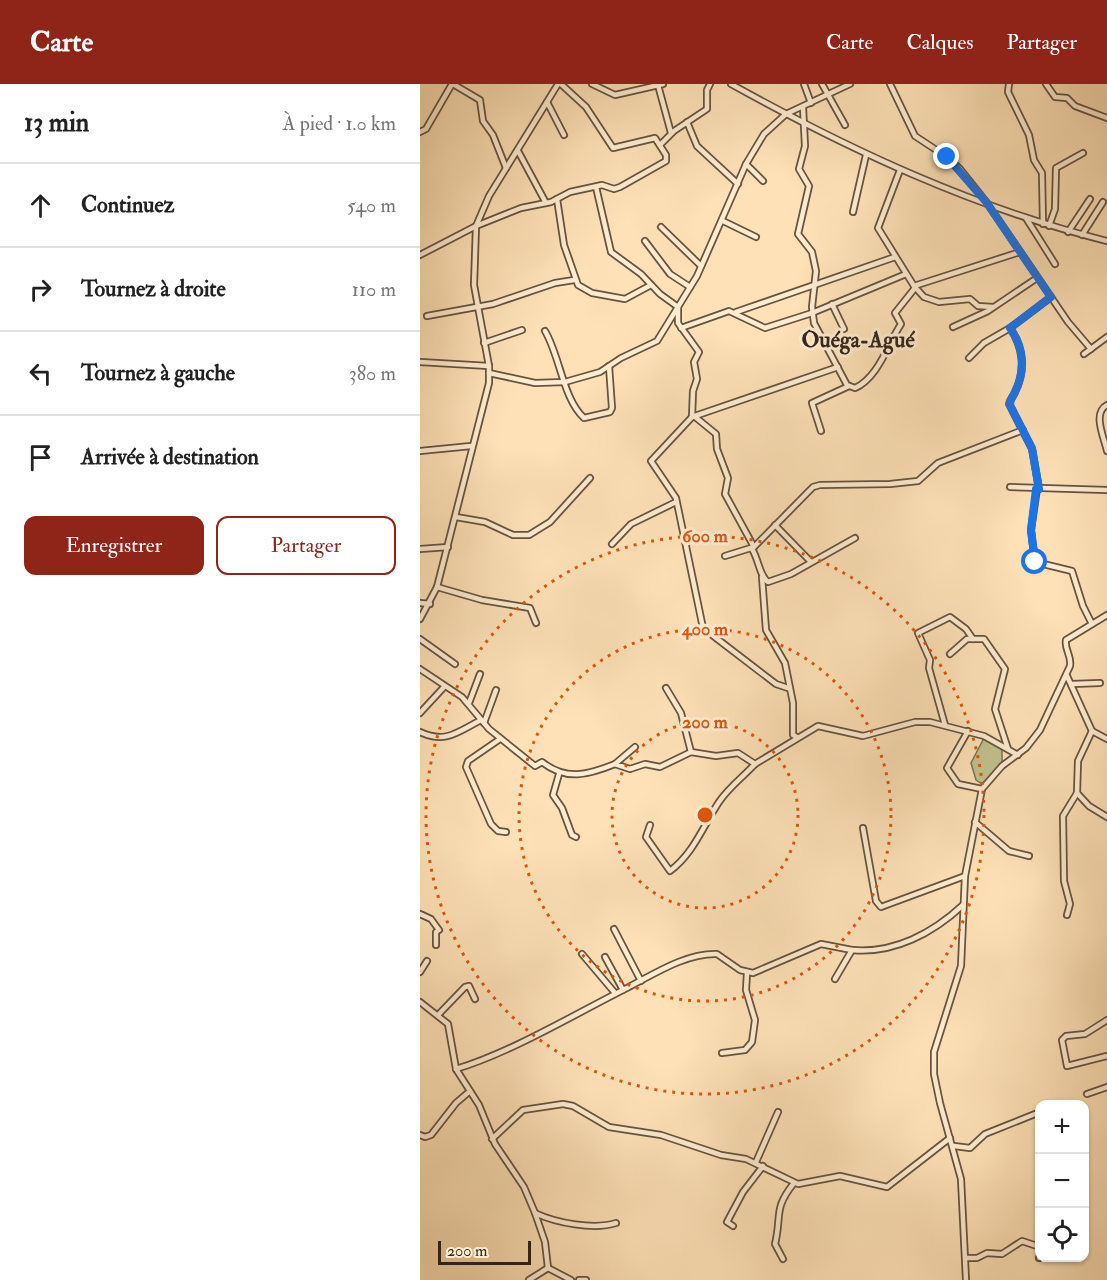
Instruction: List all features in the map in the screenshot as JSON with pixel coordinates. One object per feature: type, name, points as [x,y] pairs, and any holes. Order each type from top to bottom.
[{"type":"street","points":[[420,132],[426,129],[452,84],[480,100],[483,121],[493,135],[506,168]]},
{"type":"street","points":[[420,255],[476,226],[521,208],[546,203],[570,192],[602,184],[614,189],[620,187],[663,163],[667,158],[653,137],[613,148],[586,107],[560,84],[481,211],[476,226],[473,266],[489,366],[487,396],[471,446],[456,517],[437,587],[420,619]]},
{"type":"street","points":[[592,84],[615,95],[661,85],[671,133]]},
{"type":"street","points":[[660,145],[671,133],[707,109],[707,90],[710,84]]},
{"type":"street","points":[[731,84],[804,124],[900,171],[1042,224],[1107,242]]},
{"type":"street","points":[[804,84],[811,103]]},
{"type":"street","points":[[822,84],[845,125]]},
{"type":"street","points":[[489,373],[535,383],[565,382],[600,372],[657,341],[701,266],[746,164],[764,134],[786,114],[850,84]]},
{"type":"street","points":[[890,84],[915,136],[947,157],[987,203],[1037,278],[1091,349]]},
{"type":"street","points":[[1009,84],[1008,92],[1029,135],[1034,160],[1042,173],[1042,224]]},
{"type":"street","points":[[1046,84],[1055,97],[1067,98],[1075,106],[1107,118]]},
{"type":"street","points":[[547,102],[564,135]]},
{"type":"street","points":[[803,107],[804,151],[799,169],[809,186],[798,234],[812,252],[816,275],[812,313],[815,326],[849,386],[855,388],[862,384],[880,362],[901,324],[895,313],[914,287],[1020,252]]},
{"type":"street","points":[[687,122],[697,146],[738,184]]},
{"type":"street","points":[[518,151],[546,203]]},
{"type":"street","points":[[1049,226],[1055,209],[1056,168],[1083,153]]},
{"type":"street","points":[[853,212],[866,155]]},
{"type":"street","points":[[746,164],[763,181]]},
{"type":"street","points":[[900,171],[878,228],[914,287],[924,297],[939,302],[970,299],[978,306],[993,308]]},
{"type":"street","points":[[596,187],[609,250],[641,274],[678,307]]},
{"type":"street","points":[[557,199],[564,245],[574,280],[578,285],[592,293],[625,299],[651,285]]},
{"type":"street","points":[[1068,232],[1090,199]]},
{"type":"street","points":[[1082,235],[1103,202]]},
{"type":"street","points":[[1026,218],[1055,264]]},
{"type":"street","points":[[723,220],[756,237]]},
{"type":"street","points":[[661,227],[701,266]]},
{"type":"street","points":[[645,241],[670,274],[690,287]]},
{"type":"street","points":[[681,328],[723,312],[736,312],[895,257]]},
{"type":"street","points":[[736,312],[765,328],[812,313],[906,274]]},
{"type":"street","points":[[952,327],[993,308],[1037,278]]},
{"type":"street","points":[[427,316],[478,308],[555,283],[574,280]]},
{"type":"street","points":[[969,358],[984,343],[1010,328],[1051,297]]},
{"type":"street","points":[[832,304],[844,328]]},
{"type":"street","points":[[678,307],[677,320],[699,352],[694,362],[697,379],[693,391],[693,417]]},
{"type":"street","points":[[1010,328],[1018,340],[1022,363],[1022,373],[1010,405],[1032,448],[1038,489],[1031,530],[1035,562],[1072,571],[1092,624]]},
{"type":"street","points":[[484,343],[522,330]]},
{"type":"street","points":[[545,331],[555,349],[565,382],[583,417],[610,412],[612,405],[609,366]]},
{"type":"street","points":[[1084,354],[1107,337]]},
{"type":"street","points":[[420,362],[489,366]]},
{"type":"street","points":[[788,688],[776,684],[703,628],[676,502],[651,460],[670,444],[693,417],[838,367]]},
{"type":"street","points":[[821,431],[812,402],[849,386]]},
{"type":"street","points":[[1107,405],[1101,409],[1099,416],[1107,451]]},
{"type":"street","points":[[693,417],[716,434],[717,449],[728,478],[725,494],[759,562],[766,630],[785,663],[788,688],[793,703],[793,735],[799,736]]},
{"type":"street","points":[[725,556],[753,548],[813,487],[918,481],[938,464],[1023,430]]},
{"type":"street","points":[[420,451],[471,446]]},
{"type":"street","points":[[456,517],[485,522],[513,536],[529,535],[550,522],[590,478]]},
{"type":"street","points":[[1011,487],[1038,489],[1074,487],[1107,490]]},
{"type":"street","points":[[612,544],[631,524],[676,502]]},
{"type":"street","points":[[775,525],[811,562]]},
{"type":"street","points":[[762,577],[768,582],[791,574],[855,538]]},
{"type":"street","points":[[420,549],[448,547]]},
{"type":"street","points":[[437,587],[476,599],[530,608],[536,623]]},
{"type":"street","points":[[420,603],[430,604]]},
{"type":"street","points":[[945,724],[929,668],[930,660],[918,633],[950,617],[966,628],[973,639]]},
{"type":"street","points":[[966,1280],[961,1179],[933,1062],[937,1041],[961,966],[965,876],[975,822],[982,789],[994,773],[1018,755],[1040,730],[1067,676],[1071,658],[1065,645],[1066,640],[1106,617]]},
{"type":"street","points":[[420,639],[455,663]]},
{"type":"street","points":[[950,654],[967,639],[986,640],[1006,671],[995,709],[1008,749]]},
{"type":"street","points":[[420,669],[444,687],[458,693],[469,703],[482,722],[535,766],[542,762],[558,774],[593,773],[615,764],[634,747]]},
{"type":"street","points":[[469,703],[480,674]]},
{"type":"street","points":[[1067,676],[1092,731],[1107,739]]},
{"type":"street","points":[[1072,684],[1100,683]]},
{"type":"street","points":[[420,713],[444,687]]},
{"type":"street","points":[[666,688],[681,713],[691,752]]},
{"type":"street","points":[[420,732],[433,738],[443,738],[482,722],[496,690]]},
{"type":"street","points":[[650,825],[646,837],[670,871],[680,863],[696,842],[720,801],[755,764],[818,726],[863,736],[915,722],[945,724],[968,731],[1018,755]]},
{"type":"street","points":[[968,731],[947,768],[958,784],[982,789]]},
{"type":"street","points":[[1067,915],[1070,908],[1064,881],[1063,816],[1077,793],[1078,761],[1092,731]]},
{"type":"street","points":[[500,739],[468,761],[465,767],[491,824],[498,831],[506,832]]},
{"type":"street","points":[[615,764],[630,769],[645,764],[660,767],[691,752],[716,756],[738,753],[755,764]]},
{"type":"street","points":[[558,774],[553,795],[562,808],[572,835],[576,837]]},
{"type":"street","points":[[1077,793],[1089,807],[1107,817]]},
{"type":"street","points":[[975,822],[1009,851],[1029,855]]},
{"type":"street","points":[[863,828],[876,901],[881,907],[965,876]]},
{"type":"street","points":[[747,973],[821,944],[852,950],[877,950],[929,932],[963,905]]},
{"type":"street","points":[[420,914],[431,919],[439,930],[436,932],[436,945]]},
{"type":"street","points":[[614,929],[641,981]]},
{"type":"street","points":[[835,979],[852,950]]},
{"type":"street","points":[[456,1069],[537,1033],[676,964],[709,953],[717,954],[747,973]]},
{"type":"street","points":[[582,954],[615,993]]},
{"type":"street","points":[[605,957],[623,990]]},
{"type":"street","points":[[420,972],[427,961]]},
{"type":"street","points":[[722,1053],[745,1050],[752,1042],[755,1020],[746,990],[747,973]]},
{"type":"street","points":[[438,1015],[465,987],[469,986],[476,999]]},
{"type":"street","points":[[420,1002],[438,1015],[448,1026],[456,1069],[483,1112],[492,1139],[525,1187],[544,1242],[548,1268]]},
{"type":"street","points":[[1107,1020],[1084,1034],[1066,1035],[1062,1040],[1067,1066],[1107,1056]]},
{"type":"street","points":[[1087,1094],[1107,1087]]},
{"type":"street","points":[[420,1135],[424,1137],[431,1135],[456,1103],[470,1090]]},
{"type":"street","points":[[492,1139],[523,1110],[563,1104],[573,1106],[609,1127],[661,1135],[721,1155],[756,1162],[794,1183],[803,1184],[840,1176],[887,1187],[950,1138]]},
{"type":"street","points":[[756,1162],[778,1112]]},
{"type":"street","points":[[954,1146],[970,1148],[985,1134],[1035,1114]]},
{"type":"street","points":[[733,1226],[727,1222],[743,1192],[763,1166]]},
{"type":"street","points":[[783,1258],[775,1244],[780,1227],[778,1207],[794,1183]]},
{"type":"street","points":[[535,1213],[575,1223],[603,1226],[616,1223]]},
{"type":"street","points":[[966,1258],[977,1258],[987,1253],[1002,1254],[1022,1241],[1035,1245]]},
{"type":"street","points":[[529,1280],[548,1268]]},
{"type":"street","points":[[548,1268],[572,1280]]},
{"type":"street","points":[[579,1280],[586,1280]]},
{"type":"green space","points":[[984,738],[1002,748],[1002,764],[982,784],[976,780],[971,763]]},
{"type":"district","name":"Ouéga-Agué","points":[[858,340]]},
{"type":"route","points":[[947,157],[960,169],[987,203],[1051,297],[1010,328],[1020,346],[1022,373],[1010,399],[1010,405],[1032,448],[1039,489],[1036,489],[1031,530],[1035,562]]}]
